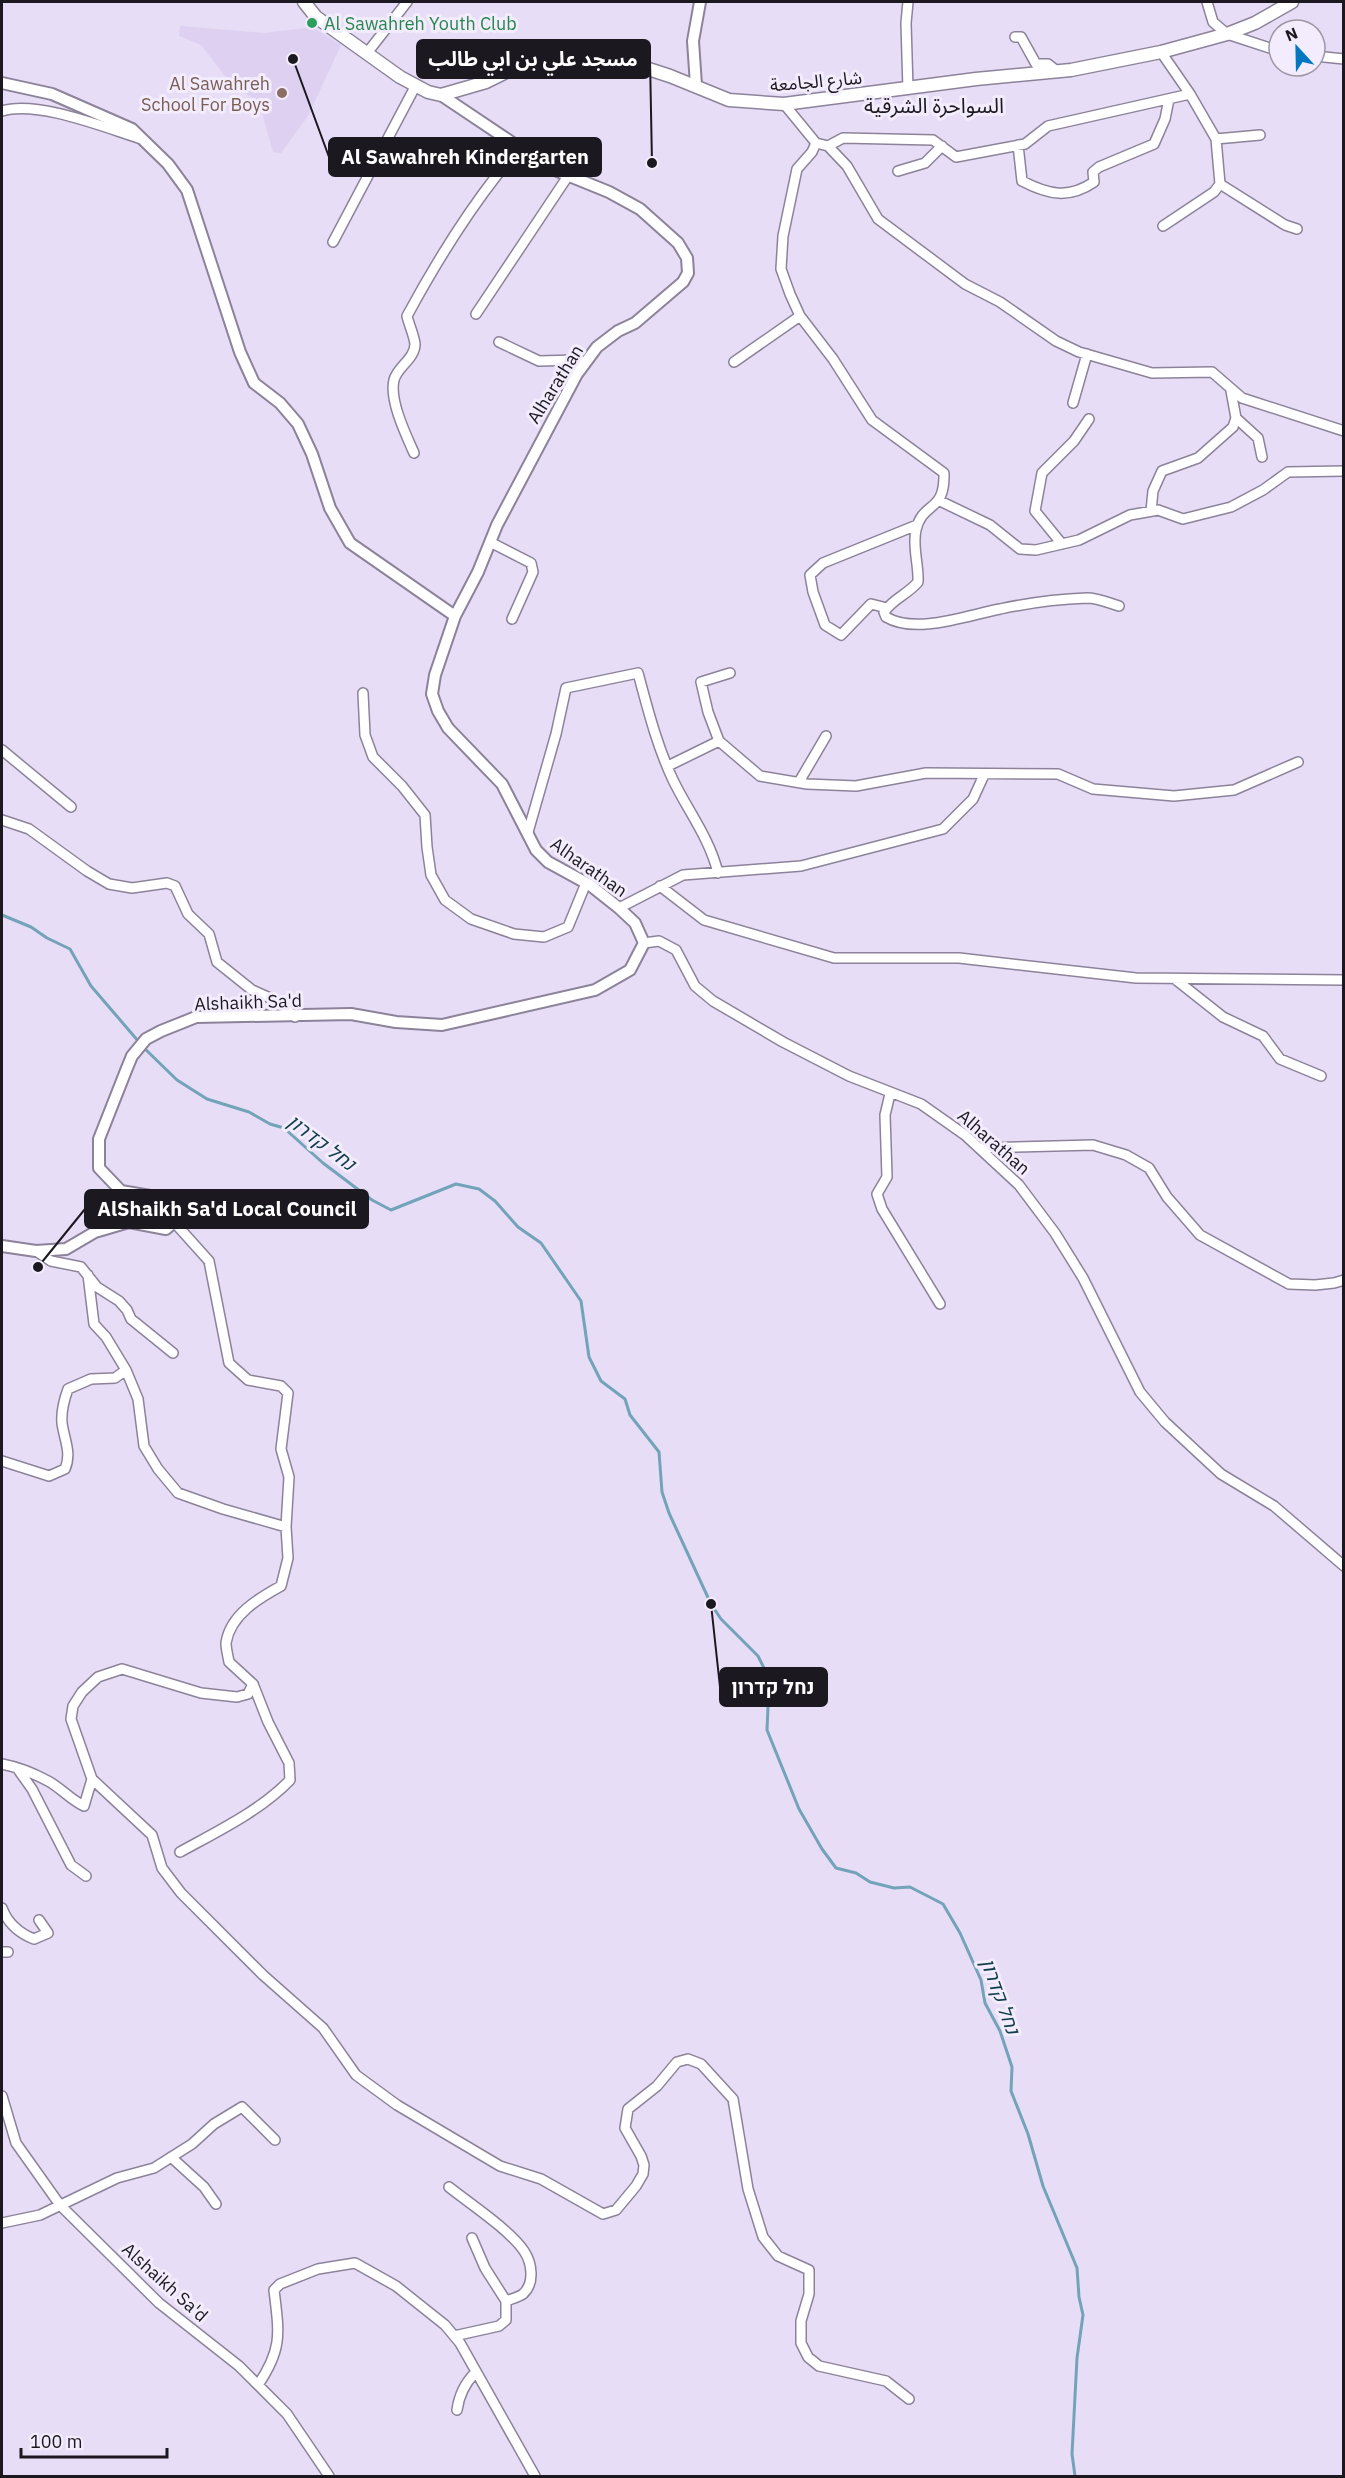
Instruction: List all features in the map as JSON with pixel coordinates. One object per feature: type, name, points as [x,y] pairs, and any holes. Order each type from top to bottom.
[{"type":"main road","points":[[304,2],[316,17],[368,53],[428,92],[441,95]]},
{"type":"main road","name":"شارع الجامعة","points":[[441,95],[486,82],[510,70],[557,57],[593,55],[624,61],[729,100],[784,104],[976,79],[1058,72],[1161,52],[1227,34],[1255,23],[1292,2]]},
{"type":"street","points":[[368,53],[407,2]]},
{"type":"street","points":[[696,86],[693,41],[700,2]]},
{"type":"street","points":[[908,2],[906,23],[908,89]]},
{"type":"street","points":[[1207,2],[1213,22],[1227,34],[1267,47]]},
{"type":"street","points":[[1015,37],[1022,38],[1036,64],[1048,64],[1058,72]]},
{"type":"street","points":[[1161,52],[1190,94],[1216,139],[1220,184],[1214,192],[1163,226]]},
{"type":"street","points":[[1327,57],[1344,59]]},
{"type":"street","points":[[2,83],[52,94],[132,129],[168,164],[187,190],[240,352],[254,383],[280,403],[298,424],[312,454],[330,508],[350,543],[455,616]]},
{"type":"street","points":[[333,242],[416,85]]},
{"type":"street","points":[[828,146],[843,138],[933,140],[956,157],[1025,144],[1048,126],[1190,94]]},
{"type":"street","name":"Alharathan","points":[[441,95],[550,168],[609,192],[640,209],[678,243],[687,258],[688,273],[682,282],[635,323],[618,331],[597,347],[585,363],[544,433],[455,616],[435,675],[432,694],[438,711],[448,728],[501,784],[536,849],[548,862],[586,883],[619,908],[635,923],[644,943],[659,941],[676,950],[695,986],[713,1001],[849,1076],[890,1094],[921,1104],[965,1135],[1019,1185],[1055,1233],[1083,1278],[1140,1392],[1165,1422],[1221,1474],[1275,1506],[1344,1566]]},
{"type":"street","points":[[1018,145],[1022,181],[1039,190],[1069,194],[1081,191],[1094,182],[1093,172],[1099,167],[1154,144],[1165,119],[1169,99]]},
{"type":"street","points":[[784,104],[816,143],[828,146],[847,166],[878,219],[965,284],[1000,302],[1056,341],[1087,354],[1152,373],[1212,372],[1231,391],[1242,398],[1344,431]]},
{"type":"street","points":[[2,111],[14,107],[70,117],[145,140]]},
{"type":"street","points":[[1216,139],[1260,135]]},
{"type":"street","points":[[816,143],[812,152],[797,169],[783,236],[781,269],[800,316],[833,359],[872,420],[944,473],[944,489],[940,501],[921,516],[915,532],[918,582],[912,590],[887,608],[884,612],[886,617],[893,621],[919,624],[942,622],[1000,609],[1090,598],[1119,606]]},
{"type":"street","points":[[898,171],[925,163],[942,146]]},
{"type":"street","points":[[414,453],[401,424],[394,394],[394,380],[412,354],[415,344],[407,316],[466,215],[500,171],[519,161],[525,152]]},
{"type":"street","points":[[476,314],[568,176]]},
{"type":"street","points":[[1220,184],[1285,225],[1297,229]]},
{"type":"street","points":[[734,362],[800,316]]},
{"type":"street","points":[[498,342],[539,361],[577,360],[585,363]]},
{"type":"street","points":[[1073,402],[1087,354]]},
{"type":"street","points":[[1152,512],[1153,491],[1162,471],[1198,458],[1233,427],[1236,418],[1231,391]]},
{"type":"street","points":[[1236,418],[1258,438],[1262,457]]},
{"type":"street","points":[[1062,544],[1035,511],[1042,473],[1074,441],[1089,419]]},
{"type":"street","points":[[940,501],[990,525],[1020,549],[1036,550],[1079,540],[1130,514],[1158,510],[1183,519],[1231,507],[1263,490],[1288,472],[1344,471]]},
{"type":"street","points":[[887,608],[871,604],[841,634],[825,625],[813,592],[810,575],[823,563],[917,525]]},
{"type":"street","points":[[490,542],[531,563],[533,572],[512,619]]},
{"type":"street","points":[[730,673],[701,682],[708,712],[719,741],[760,776],[799,782],[856,786],[926,773],[1058,774],[1093,789],[1174,796],[1234,790],[1298,762]]},
{"type":"street","points":[[528,832],[556,734],[566,688],[638,674],[652,727],[673,780],[713,853],[718,873]]},
{"type":"street","points":[[363,693],[365,735],[373,757],[402,786],[425,815],[431,876],[445,900],[471,920],[514,934],[544,937],[568,927],[586,883]]},
{"type":"street","points":[[799,782],[826,736]]},
{"type":"street","points":[[668,766],[719,741]]},
{"type":"street","points":[[2,750],[71,807]]},
{"type":"street","points":[[619,908],[683,875],[801,866],[943,829],[973,799],[984,775]]},
{"type":"street","points":[[2,820],[29,829],[109,884],[132,888],[167,883],[175,886],[188,914],[209,934],[217,962],[252,990],[277,1002],[295,1017]]},
{"type":"street","points":[[660,885],[704,920],[834,958],[959,958],[1136,978],[1344,980]]},
{"type":"street","name":"Alshaikh Sa'd","points":[[174,1222],[169,1211],[156,1197],[121,1191],[99,1168],[99,1139],[132,1056],[146,1039],[196,1017],[295,1017],[351,1014],[396,1022],[442,1025],[594,990],[630,970],[644,943]]},
{"type":"street","points":[[1175,979],[1223,1017],[1263,1036],[1280,1059],[1321,1076]]},
{"type":"street","points":[[890,1094],[885,1116],[887,1177],[877,1194],[882,1209],[939,1304]]},
{"type":"street","points":[[979,1148],[1093,1145],[1126,1155],[1149,1168],[1167,1197],[1200,1235],[1289,1284],[1334,1284],[1344,1280]]},
{"type":"street","points":[[2,1246],[36,1251],[66,1249],[95,1232],[129,1222],[166,1229],[174,1222],[209,1261],[229,1363],[248,1380],[281,1386],[288,1393],[281,1449],[289,1477],[286,1527],[288,1558],[281,1586],[263,1596],[234,1620],[226,1643],[228,1662],[253,1684],[268,1722],[289,1763],[290,1780],[278,1792],[244,1815],[180,1852]]},
{"type":"street","points":[[36,1251],[51,1262],[81,1267],[97,1287],[119,1301],[131,1319],[173,1353]]},
{"type":"street","points":[[88,1275],[94,1324],[106,1337],[126,1370],[138,1399],[144,1446],[177,1493],[286,1527]]},
{"type":"street","points":[[2,1461],[49,1476],[65,1469],[69,1460],[62,1423],[62,1407],[68,1389],[91,1378],[115,1378],[126,1370]]},
{"type":"street","points":[[253,1684],[248,1694],[237,1697],[201,1694],[123,1669],[98,1677],[73,1706],[71,1719],[92,1779],[153,1834],[162,1868],[182,1893],[263,1975],[323,2028],[356,2075],[397,2105],[500,2166],[541,2179],[603,2214],[616,2210],[643,2174],[644,2165],[641,2156],[625,2128],[628,2109],[657,2086],[677,2062],[688,2059],[701,2064],[733,2099],[748,2189],[764,2237],[778,2256],[809,2270],[809,2294],[801,2321],[801,2343],[808,2357],[819,2366],[886,2381],[909,2399]]},
{"type":"street","points":[[2,1764],[15,1766],[49,1782],[84,1806],[92,1779]]},
{"type":"street","points":[[15,1766],[32,1789],[71,1865],[86,1876]]},
{"type":"street","points":[[2,1908],[7,1921],[34,1939],[48,1933],[39,1920]]},
{"type":"street","name":"Alshaikh Sa'd","points":[[2,2096],[16,2143],[60,2205],[159,2303],[239,2366],[287,2414],[329,2476]]},
{"type":"street","points":[[2,2223],[40,2215],[117,2178],[154,2168],[192,2144],[214,2124],[242,2107],[275,2140]]},
{"type":"street","points":[[171,2157],[204,2187],[216,2204]]},
{"type":"street","points":[[449,2187],[494,2223],[524,2251],[531,2272],[531,2283],[522,2294],[506,2301]]},
{"type":"street","points":[[454,2336],[499,2326],[506,2320],[506,2301],[485,2268],[472,2238]]},
{"type":"street","points":[[258,2385],[271,2366],[279,2339],[274,2290],[280,2284],[318,2269],[355,2263],[396,2286],[445,2325],[454,2336],[500,2413],[535,2476]]},
{"type":"street","points":[[457,2410],[458,2400],[469,2379],[475,2373]]},
{"type":"shaded area","name":"Al Sawahreh School For Boys","points":[[180,26],[264,33],[312,27],[341,45],[308,116],[281,153],[273,152],[259,102],[232,85],[201,45],[179,36]]},
{"type":"waterway","name":"נחל קדרון","points":[[2,915],[31,927],[70,949],[91,986],[139,1042]]},
{"type":"waterway","name":"נחל קדרון","points":[[143,1047],[177,1080],[207,1099],[249,1112],[270,1124],[284,1128],[323,1163],[372,1200],[391,1210],[456,1184],[479,1189],[495,1201],[518,1227],[541,1243],[581,1301],[589,1357],[601,1381],[625,1399],[630,1415],[659,1452],[662,1492],[669,1513],[711,1604],[721,1619],[758,1656],[764,1668],[769,1682],[767,1730],[799,1809],[822,1849],[836,1868],[856,1873],[870,1882],[894,1888],[910,1887],[943,1904],[960,1933],[981,1980],[985,2003],[1000,2031],[1012,2067],[1011,2091],[1028,2134],[1043,2186],[1077,2268],[1083,2315],[1077,2358],[1072,2454],[1075,2476]]},
{"type":"place","name":"Al Sawahreh Youth Club","points":[[312,23]]},
{"type":"place","name":"Al Sawahreh Kindergarten","points":[[293,59]]},
{"type":"place","name":"Al Sawahreh School For Boys","points":[[282,93]]},
{"type":"place","name":"مسجد علي بن ابي طالب","points":[[652,163]]},
{"type":"place","name":"AlShaikh Sa'd Local Council","points":[[38,1267]]},
{"type":"place","name":"נחל קדרון","points":[[711,1604]]},
{"type":"district","name":"السواحرة الشرقية","points":[[934,105]]}]
